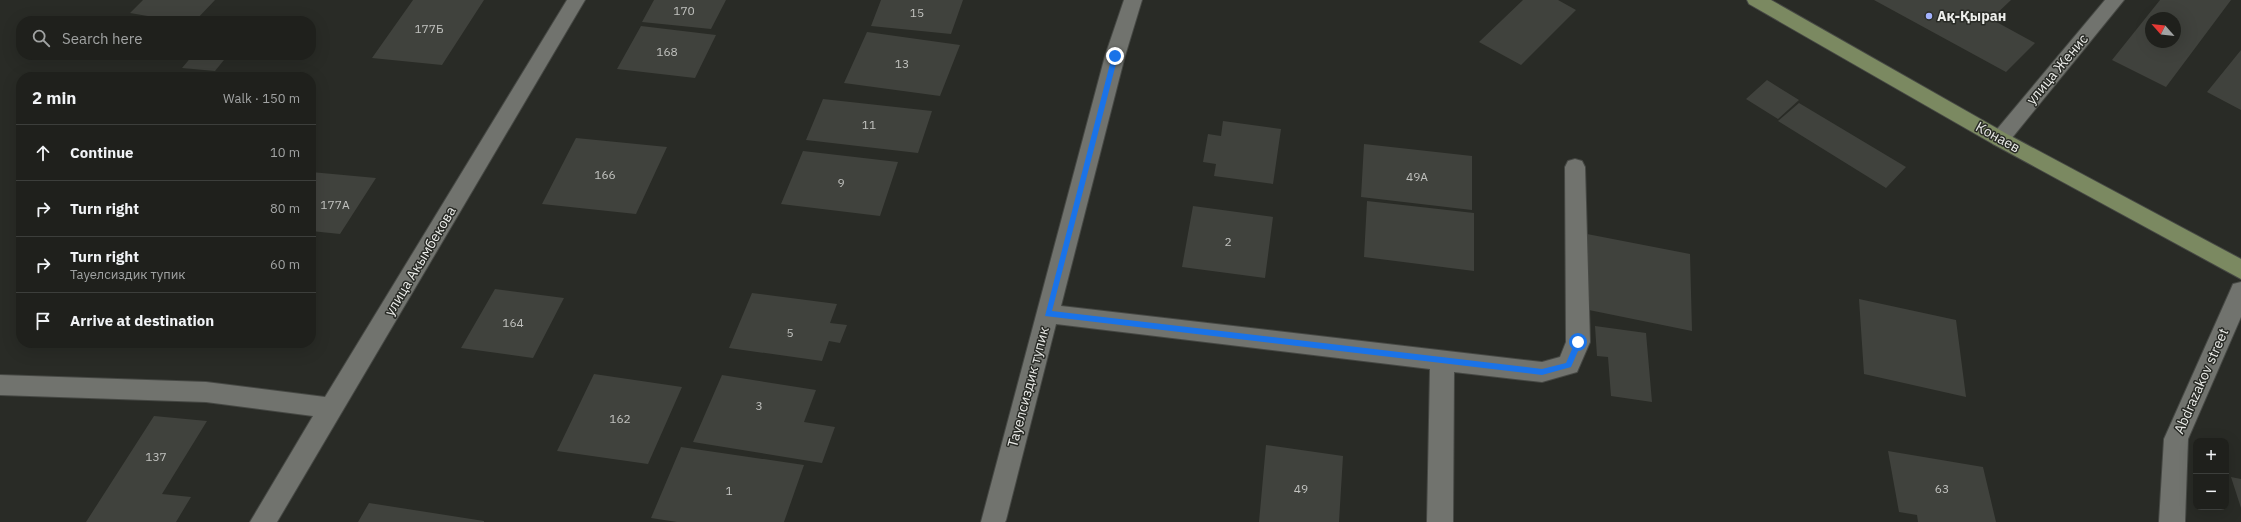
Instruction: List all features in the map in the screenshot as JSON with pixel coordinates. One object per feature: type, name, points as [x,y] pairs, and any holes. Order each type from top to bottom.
[{"type":"main road","name":"Конаев","points":[[1756,0],[2000,139],[2241,270]]},
{"type":"street","name":"улица Акымбекова","points":[[263,522],[576,0]]},
{"type":"street","name":"Тауелсиздик тупик","points":[[993,520],[1115,56],[1133,0]]},
{"type":"street","name":"улица Женис","points":[[2000,139],[2115,0]]},
{"type":"street","points":[[1048,314],[1542,372],[1569,365],[1578,342],[1575,167]]},
{"type":"street","name":"Abdrazakov street","points":[[2172,522],[2176,439],[2241,291]]},
{"type":"street","points":[[1440,522],[1442,360]]},
{"type":"street","points":[[0,385],[206,392],[332,408]]},
{"type":"building","points":[[143,0],[215,0],[200,16],[148,16],[130,13]]},
{"type":"building","points":[[413,0],[484,0],[442,65],[372,58]]},
{"type":"building","points":[[654,0],[726,0],[711,29],[642,22]]},
{"type":"building","points":[[881,0],[963,0],[951,34],[871,26]]},
{"type":"building","points":[[1523,0],[1558,0],[1576,10],[1521,65],[1479,42]]},
{"type":"building","points":[[1874,0],[2011,0],[1991,19],[2035,43],[2006,72]]},
{"type":"building","points":[[2160,0],[2231,0],[2166,87],[2112,60],[2145,19],[2145,48],[2181,48],[2181,12],[2150,12]]},
{"type":"building","points":[[641,26],[716,35],[695,78],[617,69]]},
{"type":"building","points":[[867,32],[960,45],[940,96],[844,83]]},
{"type":"building","points":[[2241,50],[2241,110],[2207,92]]},
{"type":"building","points":[[189,60],[224,60],[215,71],[182,68]]},
{"type":"building","points":[[1767,80],[1799,100],[1778,119],[1746,99]]},
{"type":"building","points":[[823,99],[932,111],[918,153],[806,140]]},
{"type":"building","points":[[1799,103],[1906,167],[1886,188],[1778,121]]},
{"type":"building","points":[[1223,121],[1281,129],[1273,184],[1214,176],[1216,164],[1203,162],[1208,134],[1221,136]]},
{"type":"building","points":[[576,138],[667,147],[636,214],[542,204]]},
{"type":"building","points":[[1364,144],[1472,156],[1472,210],[1361,197]]},
{"type":"building","points":[[803,151],[898,162],[880,216],[781,204]]},
{"type":"building","points":[[316,172],[376,178],[340,234],[316,232]]},
{"type":"building","points":[[1367,201],[1474,213],[1474,271],[1364,257]]},
{"type":"building","points":[[1193,206],[1273,217],[1265,278],[1182,267]]},
{"type":"building","points":[[1587,234],[1690,254],[1692,331],[1584,309]]},
{"type":"building","points":[[495,289],[564,298],[533,358],[461,348]]},
{"type":"building","points":[[752,293],[837,304],[830,323],[847,325],[840,343],[829,341],[822,361],[729,348]]},
{"type":"building","points":[[1859,299],[1956,320],[1966,397],[1864,374]]},
{"type":"building","points":[[1595,326],[1646,333],[1652,402],[1611,396],[1608,357],[1597,356]]},
{"type":"building","points":[[594,374],[682,387],[648,464],[557,451]]},
{"type":"building","points":[[722,375],[816,390],[804,422],[835,427],[822,463],[693,442]]},
{"type":"building","points":[[154,416],[207,421],[162,494],[191,497],[176,522],[86,522]]},
{"type":"building","points":[[1266,445],[1343,456],[1339,522],[1259,522]]},
{"type":"building","points":[[681,447],[804,465],[784,522],[677,522],[651,518]]},
{"type":"building","points":[[1888,451],[1983,467],[1996,522],[1918,522],[1917,515],[1899,512]]},
{"type":"building","points":[[2231,477],[2241,479],[2241,508]]},
{"type":"building","points":[[369,503],[484,521],[484,522],[358,522]]},
{"type":"place","name":"Ақ-Қыран","points":[[1929,16]]},
{"type":"route","points":[[1115,56],[1048,314],[1542,372],[1569,365],[1578,342]]}]
